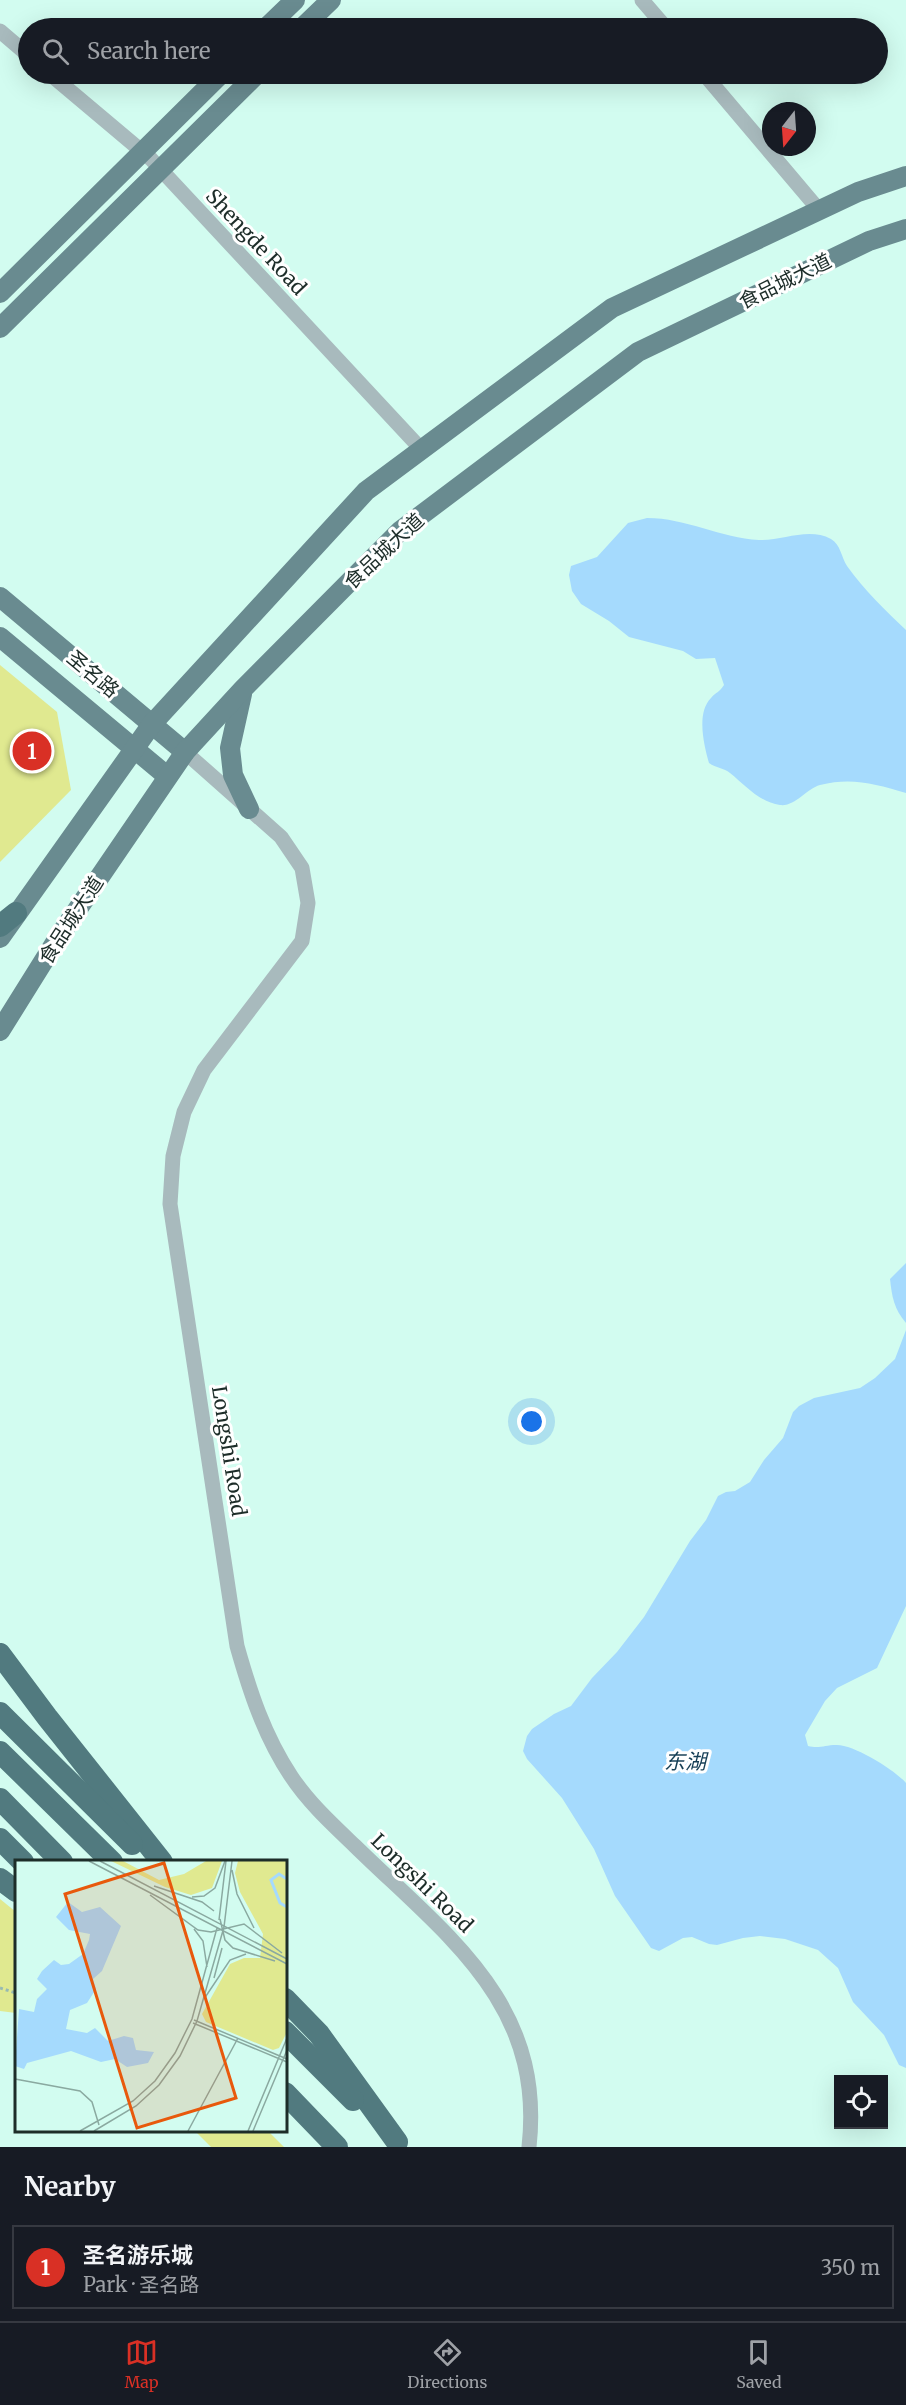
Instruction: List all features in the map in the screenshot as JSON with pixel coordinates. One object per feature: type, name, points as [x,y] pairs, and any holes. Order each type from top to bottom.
[{"type":"highway","points":[[0,1654],[160,1860]]},
{"type":"highway","points":[[0,1713],[149,1860]]},
{"type":"highway","points":[[0,1752],[110,1860]]},
{"type":"highway","points":[[0,1799],[60,1860]]},
{"type":"highway","points":[[0,1839],[21,1860]]},
{"type":"highway","points":[[0,1879],[15,1890]]},
{"type":"highway","points":[[286,2000],[319,2034],[399,2145]]},
{"type":"highway","points":[[286,2033],[399,2145]]},
{"type":"highway","points":[[286,2094],[337,2147]]},
{"type":"highway","points":[[286,2117],[326,2147]]},
{"type":"main road","points":[[276,18],[295,0]]},
{"type":"main road","points":[[312,18],[331,0]]},
{"type":"main road","points":[[0,293],[211,84]]},
{"type":"main road","points":[[0,328],[247,84]]},
{"type":"main road","points":[[0,938],[8,920],[152,724],[366,491],[612,308],[858,192],[906,176]]},
{"type":"main road","name":"食品城大道","points":[[0,1031],[58,938],[185,752],[243,689],[400,531],[638,352],[869,241],[906,229]]},
{"type":"main road","name":"圣名路","points":[[0,597],[185,752]]},
{"type":"main road","name":"圣名路","points":[[0,637],[167,776]]},
{"type":"main road","points":[[243,689],[230,748],[233,775],[249,809]]},
{"type":"street","points":[[642,0],[657,18]]},
{"type":"street","points":[[0,31],[18,46]]},
{"type":"street","name":"Shengde Road","points":[[62,84],[160,169],[422,450]]},
{"type":"street","points":[[712,84],[819,210]]},
{"type":"street","name":"Longshi Road","points":[[185,752],[282,837],[302,868],[308,903],[302,941],[204,1070],[184,1112],[173,1156],[170,1204],[237,1646],[264,1730],[291,1776],[319,1811],[456,1944],[482,1973],[502,2004],[518,2040],[528,2080],[532,2120],[529,2147]]},
{"type":"path","points":[[0,1988],[15,1993]]},
{"type":"green space","points":[[0,665],[57,712],[71,790],[0,862]]},
{"type":"green space","points":[[0,1899],[15,1911],[15,2013],[0,2011]]},
{"type":"green space","points":[[196,2132],[269,2132],[284,2147],[211,2147]]},
{"type":"water","points":[[647,518],[676,521],[731,536],[759,540],[813,534],[834,542],[854,575],[875,600],[906,630],[906,793],[874,784],[832,783],[815,787],[796,801],[780,805],[759,797],[728,771],[709,763],[702,720],[706,704],[724,685],[715,658],[696,659],[683,651],[629,637],[609,621],[581,604],[572,591],[569,575],[571,566],[597,557],[628,523]]},
{"type":"water","points":[[906,1263],[906,1323],[894,1302],[890,1279]]},
{"type":"water","name":"东湖","points":[[906,1330],[906,1606],[877,1668],[837,1688],[825,1701],[805,1735],[808,1746],[836,1745],[853,1749],[884,1765],[906,1783],[906,2068],[899,2065],[884,2035],[853,2002],[838,1968],[818,1950],[785,1939],[760,1936],[717,1945],[692,1937],[683,1938],[659,1951],[651,1948],[615,1896],[594,1849],[562,1798],[527,1759],[523,1751],[527,1736],[532,1729],[571,1706],[592,1678],[617,1652],[644,1617],[690,1541],[706,1520],[718,1496],[735,1491],[750,1482],[764,1460],[783,1438],[793,1412],[814,1398],[860,1388],[875,1378],[895,1359]]},
{"type":"place","name":"圣名游乐城","points":[[32,751]]}]
